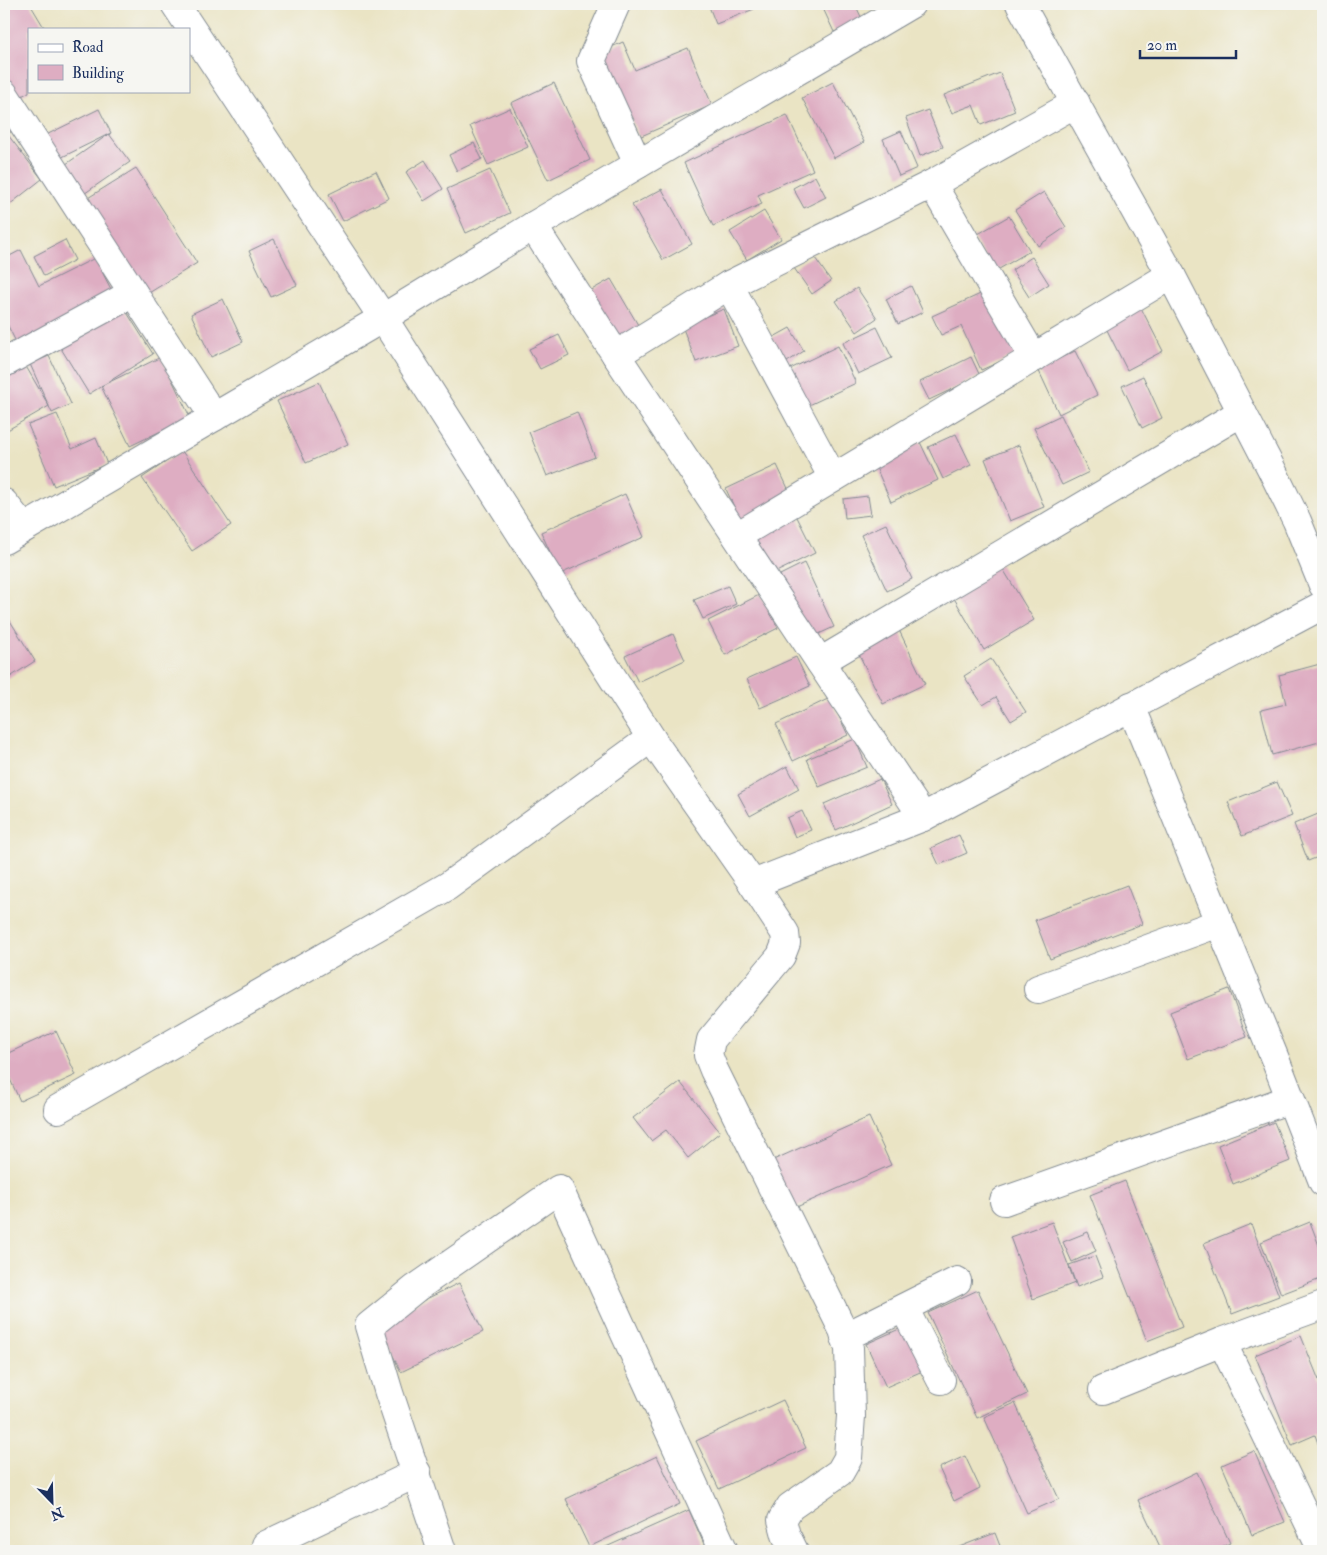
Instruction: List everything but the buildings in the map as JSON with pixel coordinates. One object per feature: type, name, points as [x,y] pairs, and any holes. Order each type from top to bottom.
[{"type":"street","points":[[175,4],[383,318],[652,738],[785,933],[786,943],[781,956],[711,1040],[708,1055],[849,1348],[851,1416],[848,1458],[840,1472],[790,1507],[782,1520],[786,1536],[784,1548]]},
{"type":"street","points":[[616,4],[591,61],[638,164]]},
{"type":"street","points":[[4,502],[14,534],[383,318],[533,226],[911,4]]},
{"type":"street","points":[[1020,4],[1171,275],[1297,521],[1323,585]]},
{"type":"street","points":[[4,94],[214,417]]},
{"type":"street","points":[[616,355],[729,285],[932,184],[1076,103]]},
{"type":"street","points":[[932,184],[1034,358]]},
{"type":"street","points":[[533,226],[616,355],[923,817]]},
{"type":"street","points":[[737,536],[1171,275]]},
{"type":"street","points":[[729,285],[833,478]]},
{"type":"street","points":[[7,354],[133,293]]},
{"type":"street","points":[[820,662],[1242,412]]},
{"type":"street","points":[[753,884],[923,817],[1323,605]]},
{"type":"street","points":[[1131,706],[1323,1182]]},
{"type":"street","points":[[58,1109],[448,886],[652,738]]},
{"type":"street","points":[[1038,990],[1219,923]]},
{"type":"street","points":[[1004,1201],[1290,1099]]},
{"type":"street","points":[[442,1551],[389,1393],[369,1326],[416,1288],[559,1188],[724,1551]]},
{"type":"street","points":[[845,1337],[957,1281]]},
{"type":"street","points":[[1103,1390],[1222,1342],[1323,1305]]},
{"type":"street","points":[[904,1308],[940,1380]]},
{"type":"street","points":[[1222,1342],[1316,1546]]},
{"type":"street","points":[[266,1544],[417,1473]]}]
